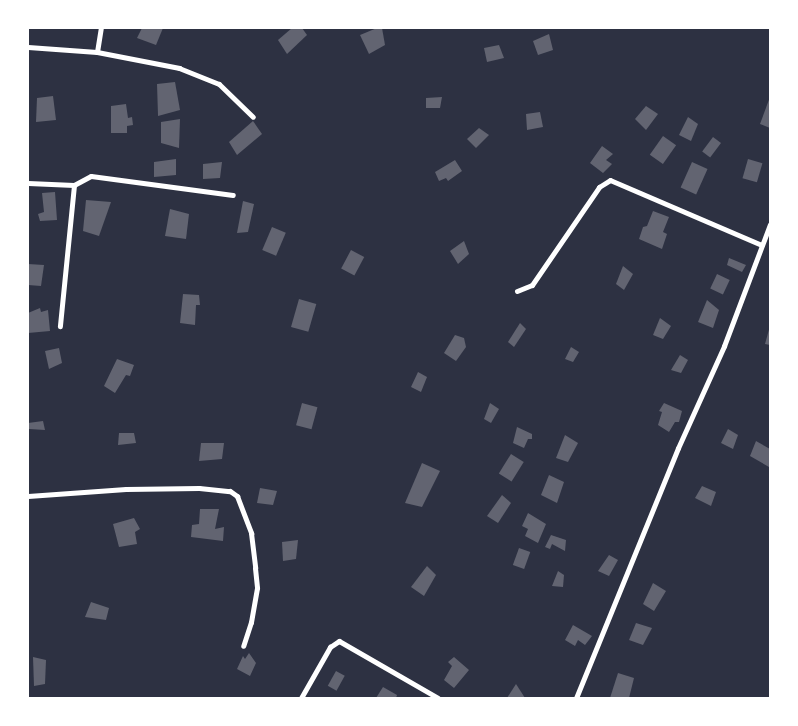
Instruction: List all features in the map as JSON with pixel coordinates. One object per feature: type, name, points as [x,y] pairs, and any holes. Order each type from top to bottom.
[{"type":"street","points":[[98,52],[101,28]]},
{"type":"street","points":[[28,47],[98,52],[143,58],[202,76],[219,84],[253,117]]},
{"type":"street","points":[[28,183],[74,185],[91,176],[233,195]]},
{"type":"street","points":[[517,292],[532,285],[599,187],[610,180],[762,245]]},
{"type":"street","points":[[60,326],[74,185]]},
{"type":"street","points":[[576,698],[678,448],[724,346],[770,224]]},
{"type":"street","points":[[28,496],[135,489],[199,488],[230,491],[237,496],[248,525],[256,568],[254,605],[243,646]]},
{"type":"street","points":[[301,698],[330,647],[339,641],[438,698]]},
{"type":"building","points":[[142,28],[163,28],[156,45],[137,38]]},
{"type":"building","points":[[292,28],[302,28],[307,35],[287,54],[278,40]]},
{"type":"building","points":[[377,28],[382,28],[385,45],[369,54],[360,35]]},
{"type":"building","points":[[549,34],[553,50],[538,55],[533,41]]},
{"type":"building","points":[[499,45],[504,58],[487,62],[484,48]]},
{"type":"building","points":[[175,82],[180,110],[158,116],[157,84]]},
{"type":"building","points":[[53,96],[56,120],[36,122],[37,98]]},
{"type":"building","points":[[442,97],[440,108],[426,108],[426,98]]},
{"type":"building","points":[[770,97],[770,128],[760,124]]},
{"type":"building","points":[[126,104],[128,118],[132,117],[133,125],[127,126],[127,133],[111,133],[111,106]]},
{"type":"building","points":[[646,106],[658,114],[646,130],[635,119]]},
{"type":"building","points":[[540,112],[543,127],[527,130],[526,114]]},
{"type":"building","points":[[688,117],[698,124],[691,141],[679,135]]},
{"type":"building","points":[[180,119],[179,148],[161,143],[161,122]]},
{"type":"building","points":[[253,121],[262,134],[237,155],[229,142]]},
{"type":"building","points":[[479,128],[489,135],[476,148],[467,139]]},
{"type":"building","points":[[663,136],[676,145],[663,164],[650,155]]},
{"type":"building","points":[[713,137],[721,143],[710,157],[702,151]]},
{"type":"building","points":[[602,146],[613,154],[606,160],[612,164],[603,173],[590,163]]},
{"type":"building","points":[[176,159],[176,175],[154,177],[154,162]]},
{"type":"building","points":[[748,159],[762,163],[757,182],[742,178]]},
{"type":"building","points":[[455,160],[462,171],[448,181],[446,178],[439,181],[435,172]]},
{"type":"building","points":[[222,162],[220,178],[203,179],[203,164]]},
{"type":"building","points":[[692,162],[708,169],[696,194],[681,188]]},
{"type":"building","points":[[55,192],[57,220],[40,221],[38,214],[44,212],[42,193]]},
{"type":"building","points":[[86,200],[111,202],[99,236],[83,231]]},
{"type":"building","points":[[243,201],[254,204],[248,232],[237,233]]},
{"type":"building","points":[[170,209],[189,214],[186,239],[165,236]]},
{"type":"building","points":[[653,211],[669,217],[663,232],[667,234],[662,249],[639,239],[643,227],[647,226]]},
{"type":"building","points":[[272,227],[286,233],[276,256],[262,250]]},
{"type":"building","points":[[464,241],[469,254],[458,264],[450,251]]},
{"type":"building","points":[[351,250],[364,257],[354,276],[341,269]]},
{"type":"building","points":[[729,258],[746,265],[742,272],[727,265]]},
{"type":"building","points":[[28,264],[44,265],[41,286],[28,285]]},
{"type":"building","points":[[623,266],[633,274],[624,290],[616,284]]},
{"type":"building","points":[[717,274],[730,280],[723,294],[710,289]]},
{"type":"building","points":[[183,294],[199,295],[200,305],[196,305],[195,325],[180,323]]},
{"type":"building","points":[[299,299],[316,304],[308,332],[291,327]]},
{"type":"building","points":[[707,300],[719,310],[713,328],[698,322]]},
{"type":"building","points":[[40,308],[41,312],[48,310],[50,331],[28,333],[28,313]]},
{"type":"building","points":[[660,318],[671,326],[663,339],[653,335]]},
{"type":"building","points":[[520,323],[526,329],[514,347],[508,342]]},
{"type":"building","points":[[770,326],[770,345],[765,344]]},
{"type":"building","points":[[455,335],[464,338],[466,347],[456,361],[444,353]]},
{"type":"building","points":[[571,347],[579,352],[573,362],[565,359]]},
{"type":"building","points":[[59,348],[62,363],[49,369],[45,351]]},
{"type":"building","points":[[680,355],[688,360],[681,373],[671,370]]},
{"type":"building","points":[[117,359],[134,365],[130,376],[126,375],[115,393],[104,386]]},
{"type":"building","points":[[418,372],[427,377],[421,392],[411,387]]},
{"type":"building","points":[[302,403],[317,407],[312,429],[296,425]]},
{"type":"building","points":[[490,403],[499,409],[491,423],[484,419]]},
{"type":"building","points":[[664,403],[682,411],[679,422],[675,422],[669,432],[658,425],[662,412],[659,411]]},
{"type":"building","points":[[43,421],[45,430],[29,429],[28,423]]},
{"type":"building","points":[[517,427],[532,434],[532,439],[528,439],[524,448],[513,443]]},
{"type":"building","points":[[728,429],[738,435],[733,449],[721,443]]},
{"type":"building","points":[[119,433],[134,433],[136,443],[118,445]]},
{"type":"building","points":[[565,435],[578,443],[568,462],[556,458]]},
{"type":"building","points":[[756,441],[770,449],[769,467],[750,456]]},
{"type":"building","points":[[201,443],[224,443],[222,459],[199,461]]},
{"type":"building","points":[[511,454],[524,462],[512,481],[499,474]]},
{"type":"building","points":[[422,463],[440,471],[422,507],[405,503]]},
{"type":"building","points":[[549,475],[564,482],[557,503],[541,495]]},
{"type":"building","points":[[702,486],[716,492],[711,506],[695,498]]},
{"type":"building","points":[[260,488],[277,491],[273,505],[257,503]]},
{"type":"building","points":[[502,495],[511,503],[498,523],[487,516]]},
{"type":"building","points":[[200,509],[219,509],[215,529],[224,527],[223,541],[191,537],[192,525],[199,524]]},
{"type":"building","points":[[528,513],[546,524],[538,543],[525,536],[528,529],[522,526]]},
{"type":"building","points":[[134,518],[140,529],[135,532],[137,544],[119,547],[113,524]]},
{"type":"building","points":[[551,535],[566,540],[565,551],[552,544],[550,549],[545,547]]},
{"type":"building","points":[[298,540],[296,559],[283,561],[282,542]]},
{"type":"building","points":[[519,548],[530,552],[524,569],[513,565]]},
{"type":"building","points":[[609,555],[618,560],[609,576],[598,571]]},
{"type":"building","points":[[427,566],[436,575],[424,596],[411,587]]},
{"type":"building","points":[[558,571],[564,575],[563,587],[552,586]]},
{"type":"building","points":[[653,583],[666,591],[654,611],[643,604]]},
{"type":"building","points":[[91,602],[109,608],[106,620],[85,617]]},
{"type":"building","points":[[636,623],[652,628],[643,645],[629,640]]},
{"type":"building","points":[[573,625],[592,636],[585,645],[578,640],[575,646],[565,640]]},
{"type":"building","points":[[249,653],[256,663],[250,676],[237,669],[243,656],[245,659]]},
{"type":"building","points":[[33,657],[46,660],[45,684],[34,686]]},
{"type":"building","points":[[454,657],[469,670],[454,688],[444,680],[452,666],[448,662]]},
{"type":"building","points":[[336,671],[345,676],[337,691],[328,686]]},
{"type":"building","points":[[618,673],[634,678],[629,698],[610,698]]},
{"type":"building","points":[[516,684],[525,698],[507,698]]},
{"type":"building","points":[[383,687],[397,695],[396,698],[376,698]]}]
